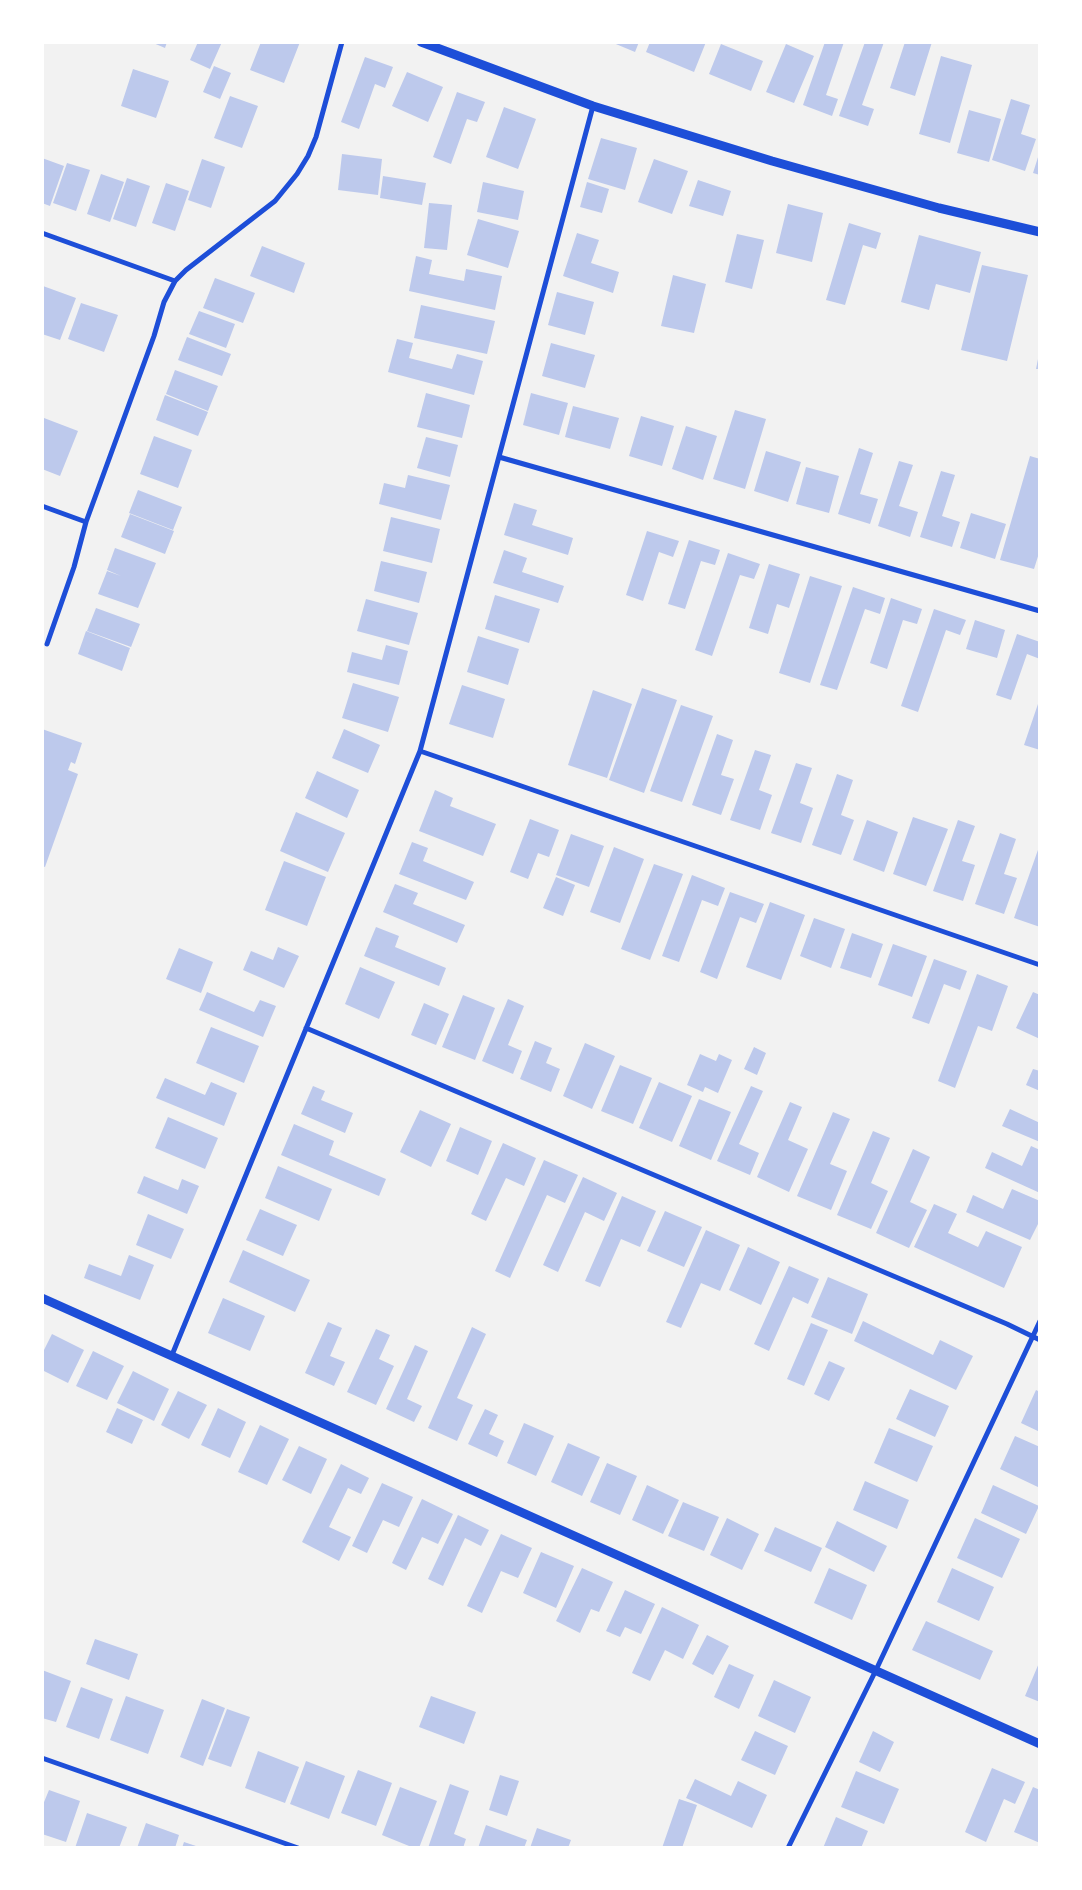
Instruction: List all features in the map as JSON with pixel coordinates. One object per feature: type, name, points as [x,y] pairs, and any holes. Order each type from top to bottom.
[{"type":"street","points":[[47,644],[74,567],[86,522],[154,336],[164,302],[175,281],[186,270],[275,201],[297,174],[308,156],[316,137],[342,42]]},
{"type":"street","points":[[421,42],[593,106],[836,180],[939,208],[1040,232]]},
{"type":"street","points":[[172,1355],[420,751],[593,106]]},
{"type":"street","points":[[42,232],[175,281]]},
{"type":"street","points":[[499,457],[1040,610]]},
{"type":"street","points":[[42,506],[86,522]]},
{"type":"street","points":[[420,751],[1040,965]]},
{"type":"street","points":[[306,1028],[1007,1324],[1040,1340]]},
{"type":"street","points":[[42,1298],[1040,1744]]},
{"type":"street","points":[[788,1848],[876,1670],[1040,1321]]},
{"type":"street","points":[[42,1758],[298,1848]]},
{"type":"building","points":[[151,42],[167,42],[165,48]]},
{"type":"building","points":[[198,42],[222,42],[210,69],[190,60]]},
{"type":"building","points":[[261,42],[300,42],[284,83],[250,70]]},
{"type":"building","points":[[611,42],[639,42],[635,52]]},
{"type":"building","points":[[650,42],[706,42],[694,72],[646,52]]},
{"type":"building","points":[[825,42],[844,42],[826,95],[838,99],[832,116],[803,105]]},
{"type":"building","points":[[865,42],[884,42],[862,105],[874,109],[868,126],[839,116]]},
{"type":"building","points":[[905,42],[932,42],[915,96],[890,88]]},
{"type":"building","points":[[721,44],[763,61],[751,91],[709,74]]},
{"type":"building","points":[[786,44],[814,56],[794,103],[766,92]]},
{"type":"building","points":[[941,56],[972,65],[950,143],[919,134]]},
{"type":"building","points":[[365,57],[393,67],[385,88],[375,84],[359,129],[341,122]]},
{"type":"building","points":[[214,66],[231,73],[220,99],[203,92]]},
{"type":"building","points":[[133,69],[169,81],[156,118],[121,106]]},
{"type":"building","points":[[407,72],[443,87],[428,122],[392,106]]},
{"type":"building","points":[[457,92],[485,102],[477,122],[467,119],[451,164],[433,157]]},
{"type":"building","points":[[230,96],[258,106],[242,148],[214,138]]},
{"type":"building","points":[[1011,99],[1030,105],[1021,134],[1036,139],[1025,171],[992,160]]},
{"type":"building","points":[[504,107],[536,119],[518,169],[486,157]]},
{"type":"building","points":[[969,110],[1001,119],[989,162],[957,153]]},
{"type":"building","points":[[601,138],[637,148],[625,190],[588,179]]},
{"type":"building","points":[[342,154],[382,159],[378,195],[338,190]]},
{"type":"building","points":[[1040,154],[1040,175],[1033,173]]},
{"type":"building","points":[[42,158],[64,166],[50,206],[42,203]]},
{"type":"building","points":[[202,159],[225,167],[211,208],[188,200]]},
{"type":"building","points":[[654,159],[688,171],[672,214],[638,202]]},
{"type":"building","points":[[67,163],[90,170],[76,211],[53,203]]},
{"type":"building","points":[[101,174],[124,182],[110,222],[87,214]]},
{"type":"building","points":[[383,176],[426,183],[422,205],[380,198]]},
{"type":"building","points":[[127,178],[150,186],[136,227],[113,219]]},
{"type":"building","points":[[698,180],[731,191],[723,216],[689,206]]},
{"type":"building","points":[[483,182],[524,191],[518,220],[477,212]]},
{"type":"building","points":[[587,182],[609,189],[602,213],[580,207]]},
{"type":"building","points":[[166,183],[189,191],[175,231],[152,223]]},
{"type":"building","points":[[429,203],[452,205],[447,250],[424,248]]},
{"type":"building","points":[[788,204],[823,213],[812,262],[776,253]]},
{"type":"building","points":[[478,219],[519,231],[508,268],[467,255]]},
{"type":"building","points":[[849,223],[881,233],[876,249],[863,245],[845,305],[826,300]]},
{"type":"building","points":[[577,233],[599,240],[591,263],[619,272],[613,293],[563,276]]},
{"type":"building","points":[[737,234],[764,240],[752,289],[725,282]]},
{"type":"building","points":[[919,235],[981,252],[970,293],[936,284],[929,310],[901,302]]},
{"type":"building","points":[[262,246],[305,263],[294,293],[250,276]]},
{"type":"building","points":[[416,256],[432,260],[429,274],[464,281],[466,269],[502,276],[495,310],[409,291]]},
{"type":"building","points":[[982,265],[1028,275],[1007,361],[961,350]]},
{"type":"building","points":[[673,275],[706,284],[694,333],[661,326]]},
{"type":"building","points":[[215,278],[255,293],[243,323],[203,308]]},
{"type":"building","points":[[43,286],[76,298],[60,340],[42,334]]},
{"type":"building","points":[[557,292],[594,302],[585,335],[548,325]]},
{"type":"building","points":[[81,303],[118,315],[104,352],[68,339]]},
{"type":"building","points":[[421,305],[495,321],[487,354],[414,338]]},
{"type":"building","points":[[199,311],[235,324],[226,348],[189,334]]},
{"type":"building","points":[[187,337],[231,354],[222,376],[178,360]]},
{"type":"building","points":[[397,339],[413,343],[409,358],[452,369],[457,354],[483,361],[474,395],[388,372]]},
{"type":"building","points":[[551,343],[595,355],[585,388],[542,376]]},
{"type":"building","points":[[1039,354],[1040,369],[1036,369]]},
{"type":"building","points":[[175,370],[218,386],[208,411],[166,394]]},
{"type":"building","points":[[426,393],[470,405],[462,438],[417,427]]},
{"type":"building","points":[[531,393],[568,403],[559,435],[523,425]]},
{"type":"building","points":[[165,395],[208,412],[198,436],[156,420]]},
{"type":"building","points":[[573,406],[619,418],[610,449],[565,437]]},
{"type":"building","points":[[735,410],[766,419],[745,489],[713,479]]},
{"type":"building","points":[[641,416],[674,426],[662,466],[629,456]]},
{"type":"building","points":[[44,418],[78,431],[60,476],[42,469]]},
{"type":"building","points":[[686,426],[717,436],[703,480],[672,469]]},
{"type":"building","points":[[154,436],[192,450],[178,488],[140,474]]},
{"type":"building","points":[[426,437],[458,445],[450,477],[417,468]]},
{"type":"building","points":[[859,448],[873,453],[860,494],[878,499],[870,524],[838,514]]},
{"type":"building","points":[[766,451],[801,462],[788,502],[754,491]]},
{"type":"building","points":[[1030,456],[1040,459],[1040,550],[1034,569],[1000,560]]},
{"type":"building","points":[[899,461],[913,465],[899,506],[918,512],[910,537],[878,526]]},
{"type":"building","points":[[806,467],[839,476],[829,513],[796,504]]},
{"type":"building","points":[[941,471],[955,475],[942,516],[960,522],[952,547],[920,537]]},
{"type":"building","points":[[408,475],[450,485],[441,520],[379,504],[384,483],[405,488]]},
{"type":"building","points":[[138,490],[182,507],[173,530],[129,513]]},
{"type":"building","points":[[514,503],[537,510],[532,525],[573,538],[568,555],[504,535]]},
{"type":"building","points":[[971,513],[1006,524],[995,559],[960,548]]},
{"type":"building","points":[[130,514],[174,531],[165,554],[121,537]]},
{"type":"building","points":[[391,517],[440,529],[432,563],[383,551]]},
{"type":"building","points":[[647,531],[679,541],[673,557],[659,552],[643,601],[626,595]]},
{"type":"building","points":[[689,540],[720,550],[715,565],[701,561],[685,609],[668,604]]},
{"type":"building","points":[[115,548],[156,563],[138,608],[98,594],[107,571],[121,576],[107,570]]},
{"type":"building","points":[[504,550],[527,558],[522,572],[564,586],[558,603],[493,583]]},
{"type":"building","points":[[728,553],[760,564],[754,579],[740,575],[712,656],[695,650]]},
{"type":"building","points":[[381,561],[427,572],[419,603],[374,591]]},
{"type":"building","points":[[769,564],[800,574],[789,608],[777,604],[768,634],[749,628]]},
{"type":"building","points":[[810,576],[842,586],[810,683],[779,673]]},
{"type":"building","points":[[853,587],[885,598],[880,614],[865,609],[837,690],[820,685]]},
{"type":"building","points":[[495,595],[540,609],[529,643],[485,629]]},
{"type":"building","points":[[891,598],[922,609],[917,624],[903,620],[887,669],[870,663]]},
{"type":"building","points":[[366,599],[418,613],[409,645],[357,631]]},
{"type":"building","points":[[96,608],[140,624],[131,647],[87,631]]},
{"type":"building","points":[[934,609],[966,620],[960,635],[946,630],[918,712],[901,706]]},
{"type":"building","points":[[975,620],[1005,630],[997,658],[966,649]]},
{"type":"building","points":[[86,631],[130,648],[122,671],[78,654]]},
{"type":"building","points":[[1017,634],[1040,642],[1040,659],[1027,654],[1011,700],[996,695]]},
{"type":"building","points":[[478,636],[519,649],[508,685],[467,672]]},
{"type":"building","points":[[386,645],[408,651],[399,685],[347,672],[352,652],[382,660]]},
{"type":"building","points":[[353,683],[399,697],[388,732],[342,718]]},
{"type":"building","points":[[462,685],[505,699],[493,738],[449,724]]},
{"type":"building","points":[[642,688],[677,700],[644,793],[609,780]]},
{"type":"building","points":[[593,690],[632,704],[607,778],[568,765]]},
{"type":"building","points":[[1040,701],[1040,750],[1024,745]]},
{"type":"building","points":[[681,705],[713,716],[682,802],[650,791]]},
{"type":"building","points":[[42,729],[82,743],[75,764],[71,762],[68,770],[78,774],[45,867],[42,866],[42,776],[44,771],[42,770]]},
{"type":"building","points":[[344,729],[380,745],[368,773],[332,758]]},
{"type":"building","points":[[717,734],[733,740],[721,775],[734,779],[721,815],[692,805]]},
{"type":"building","points":[[755,750],[771,755],[759,790],[772,795],[760,830],[730,820]]},
{"type":"building","points":[[796,763],[812,768],[800,803],[813,808],[801,843],[771,833]]},
{"type":"building","points":[[317,771],[359,790],[347,818],[305,798]]},
{"type":"building","points":[[837,774],[853,780],[841,815],[854,820],[841,855],[812,845]]},
{"type":"building","points":[[435,790],[453,798],[450,806],[496,824],[483,856],[419,831]]},
{"type":"building","points":[[296,812],[345,833],[328,872],[280,851]]},
{"type":"building","points":[[913,817],[948,829],[926,886],[893,874]]},
{"type":"building","points":[[530,819],[559,830],[549,857],[538,853],[528,879],[510,872]]},
{"type":"building","points":[[867,820],[898,832],[884,872],[853,860]]},
{"type":"building","points":[[958,820],[975,826],[962,861],[975,865],[963,901],[933,891]]},
{"type":"building","points":[[1000,833],[1016,839],[1004,874],[1017,878],[1004,914],[975,904]]},
{"type":"building","points":[[571,834],[604,846],[589,887],[556,875]]},
{"type":"building","points":[[412,842],[428,848],[423,861],[474,882],[466,900],[399,874]]},
{"type":"building","points":[[614,847],[644,859],[620,923],[590,912]]},
{"type":"building","points":[[1040,847],[1040,927],[1014,918]]},
{"type":"building","points":[[284,861],[326,877],[307,926],[265,910]]},
{"type":"building","points":[[654,864],[683,874],[650,960],[621,949]]},
{"type":"building","points":[[692,875],[725,888],[718,906],[702,900],[679,962],[662,956]]},
{"type":"building","points":[[556,877],[575,885],[563,916],[543,908]]},
{"type":"building","points":[[395,884],[418,893],[413,904],[465,925],[457,943],[383,912]]},
{"type":"building","points":[[730,892],[764,904],[756,923],[740,917],[717,979],[700,972]]},
{"type":"building","points":[[770,902],[805,915],[781,980],[746,967]]},
{"type":"building","points":[[814,918],[845,929],[831,968],[800,956]]},
{"type":"building","points":[[376,927],[399,936],[395,947],[446,968],[439,986],[364,956]]},
{"type":"building","points":[[852,933],[883,944],[871,978],[840,968]]},
{"type":"building","points":[[893,944],[927,956],[912,997],[878,985]]},
{"type":"building","points":[[278,947],[299,956],[284,988],[243,970],[251,951],[273,960]]},
{"type":"building","points":[[179,948],[213,962],[201,993],[166,979]]},
{"type":"building","points":[[934,959],[967,971],[960,990],[944,984],[929,1024],[912,1018]]},
{"type":"building","points":[[360,967],[395,982],[379,1019],[345,1004]]},
{"type":"building","points":[[977,974],[1008,986],[992,1031],[978,1026],[955,1088],[938,1081]]},
{"type":"building","points":[[207,992],[254,1012],[260,1000],[276,1006],[263,1037],[199,1010]]},
{"type":"building","points":[[1033,992],[1040,995],[1040,1039],[1016,1028]]},
{"type":"building","points":[[463,995],[495,1008],[475,1060],[442,1047]]},
{"type":"building","points":[[508,999],[524,1006],[508,1045],[522,1051],[513,1074],[482,1061]]},
{"type":"building","points":[[424,1003],[449,1014],[436,1045],[411,1035]]},
{"type":"building","points":[[211,1027],[259,1046],[244,1083],[196,1063]]},
{"type":"building","points":[[535,1041],[552,1048],[546,1063],[560,1069],[551,1092],[520,1079]]},
{"type":"building","points":[[585,1043],[615,1056],[592,1109],[563,1096]]},
{"type":"building","points":[[754,1047],[766,1053],[757,1075],[744,1069]]},
{"type":"building","points":[[700,1054],[716,1061],[719,1054],[732,1060],[718,1093],[705,1087],[703,1092],[687,1085]]},
{"type":"building","points":[[620,1065],[652,1078],[633,1124],[601,1111]]},
{"type":"building","points":[[1033,1069],[1040,1071],[1040,1091],[1026,1085]]},
{"type":"building","points":[[165,1078],[205,1095],[211,1082],[237,1093],[224,1126],[156,1098]]},
{"type":"building","points":[[659,1082],[692,1096],[672,1142],[639,1128]]},
{"type":"building","points":[[313,1086],[325,1091],[321,1100],[353,1113],[345,1133],[301,1114]]},
{"type":"building","points":[[751,1086],[763,1091],[739,1144],[759,1153],[750,1175],[717,1161]]},
{"type":"building","points":[[699,1099],[731,1112],[711,1160],[679,1146]]},
{"type":"building","points":[[790,1102],[802,1107],[788,1140],[808,1149],[789,1192],[757,1177]]},
{"type":"building","points":[[1010,1109],[1040,1123],[1040,1142],[1002,1126]]},
{"type":"building","points":[[420,1110],[451,1124],[431,1167],[400,1152]]},
{"type":"building","points":[[833,1112],[850,1119],[830,1164],[847,1171],[831,1210],[797,1196]]},
{"type":"building","points":[[168,1117],[218,1138],[205,1169],[155,1148]]},
{"type":"building","points":[[294,1124],[334,1141],[329,1155],[386,1179],[379,1196],[281,1155]]},
{"type":"building","points":[[460,1127],[492,1141],[478,1175],[446,1161]]},
{"type":"building","points":[[873,1131],[890,1138],[871,1183],[888,1191],[871,1229],[837,1215]]},
{"type":"building","points":[[503,1143],[536,1158],[524,1186],[506,1178],[486,1221],[471,1214]]},
{"type":"building","points":[[1031,1146],[1040,1150],[1040,1193],[985,1168],[992,1152],[1022,1166]]},
{"type":"building","points":[[913,1149],[930,1157],[910,1202],[927,1210],[909,1248],[876,1233]]},
{"type":"building","points":[[544,1160],[578,1175],[565,1203],[547,1195],[510,1278],[495,1271]]},
{"type":"building","points":[[278,1166],[332,1189],[319,1221],[265,1198]]},
{"type":"building","points":[[144,1176],[178,1190],[182,1179],[199,1186],[187,1214],[137,1193]]},
{"type":"building","points":[[583,1177],[617,1193],[604,1221],[585,1212],[558,1272],[543,1265]]},
{"type":"building","points":[[1012,1189],[1040,1201],[1040,1220],[1030,1240],[966,1212],[973,1195],[1003,1209]]},
{"type":"building","points":[[622,1196],[656,1211],[640,1247],[621,1239],[600,1287],[585,1281]]},
{"type":"building","points":[[934,1204],[957,1214],[948,1233],[978,1247],[986,1231],[1022,1247],[1004,1288],[914,1247]]},
{"type":"building","points":[[260,1209],[297,1225],[283,1256],[246,1240]]},
{"type":"building","points":[[665,1211],[702,1227],[684,1267],[647,1251]]},
{"type":"building","points":[[148,1214],[184,1229],[171,1259],[136,1245]]},
{"type":"building","points":[[706,1230],[740,1245],[720,1291],[701,1283],[681,1328],[666,1322]]},
{"type":"building","points":[[748,1247],[780,1262],[761,1305],[729,1290]]},
{"type":"building","points":[[243,1250],[310,1280],[295,1312],[229,1282]]},
{"type":"building","points":[[129,1255],[154,1265],[140,1300],[84,1278],[89,1264],[121,1276]]},
{"type":"building","points":[[789,1266],[819,1279],[808,1304],[793,1297],[769,1351],[754,1344]]},
{"type":"building","points":[[828,1277],[868,1294],[852,1334],[811,1317]]},
{"type":"building","points":[[223,1298],[265,1316],[250,1351],[208,1333]]},
{"type":"building","points":[[863,1321],[933,1355],[940,1340],[973,1356],[956,1390],[854,1341]]},
{"type":"building","points":[[328,1322],[342,1328],[330,1356],[345,1362],[334,1386],[305,1373]]},
{"type":"building","points":[[811,1323],[828,1330],[804,1386],[787,1379]]},
{"type":"building","points":[[472,1327],[486,1334],[457,1398],[473,1405],[457,1441],[428,1428]]},
{"type":"building","points":[[376,1329],[390,1335],[379,1359],[394,1366],[376,1405],[347,1392]]},
{"type":"building","points":[[52,1334],[84,1350],[68,1383],[42,1370],[42,1354]]},
{"type":"building","points":[[415,1345],[428,1351],[407,1399],[422,1406],[414,1422],[386,1409]]},
{"type":"building","points":[[93,1351],[124,1366],[107,1400],[76,1386]]},
{"type":"building","points":[[829,1361],[845,1368],[829,1401],[814,1394]]},
{"type":"building","points":[[133,1371],[169,1389],[154,1421],[117,1403]]},
{"type":"building","points":[[910,1389],[949,1406],[935,1437],[896,1419]]},
{"type":"building","points":[[1036,1390],[1040,1392],[1040,1432],[1021,1423]]},
{"type":"building","points":[[178,1391],[207,1405],[189,1439],[161,1425]]},
{"type":"building","points":[[117,1408],[143,1420],[132,1444],[106,1432]]},
{"type":"building","points":[[218,1408],[246,1422],[230,1458],[201,1445]]},
{"type":"building","points":[[485,1409],[498,1415],[489,1434],[504,1441],[497,1457],[468,1444]]},
{"type":"building","points":[[524,1423],[554,1436],[536,1476],[507,1463]]},
{"type":"building","points":[[260,1425],[289,1439],[267,1485],[238,1472]]},
{"type":"building","points":[[889,1428],[933,1446],[917,1482],[874,1463]]},
{"type":"building","points":[[1015,1436],[1040,1447],[1040,1488],[1000,1469]]},
{"type":"building","points":[[568,1443],[600,1457],[582,1496],[551,1482]]},
{"type":"building","points":[[299,1446],[327,1459],[311,1494],[282,1480]]},
{"type":"building","points":[[607,1463],[637,1476],[620,1515],[590,1502]]},
{"type":"building","points":[[341,1464],[369,1478],[361,1494],[348,1488],[329,1527],[351,1537],[339,1561],[302,1542]]},
{"type":"building","points":[[865,1481],[909,1500],[897,1529],[853,1510]]},
{"type":"building","points":[[382,1483],[413,1497],[399,1527],[383,1520],[367,1553],[352,1546]]},
{"type":"building","points":[[647,1485],[679,1500],[663,1534],[632,1520]]},
{"type":"building","points":[[993,1485],[1039,1506],[1026,1534],[981,1513]]},
{"type":"building","points":[[422,1499],[453,1514],[438,1544],[422,1537],[406,1570],[392,1563]]},
{"type":"building","points":[[683,1502],[719,1517],[704,1551],[668,1536]]},
{"type":"building","points":[[458,1515],[489,1530],[481,1546],[465,1538],[443,1586],[428,1579]]},
{"type":"building","points":[[727,1518],[759,1534],[742,1570],[710,1555]]},
{"type":"building","points":[[975,1518],[1020,1539],[1002,1578],[957,1558]]},
{"type":"building","points":[[837,1521],[887,1546],[874,1572],[825,1547]]},
{"type":"building","points":[[775,1527],[822,1548],[811,1572],[764,1551]]},
{"type":"building","points":[[501,1534],[532,1548],[518,1578],[501,1571],[482,1613],[467,1606]]},
{"type":"building","points":[[541,1552],[574,1566],[556,1608],[523,1593]]},
{"type":"building","points":[[582,1568],[613,1582],[599,1612],[591,1609],[580,1633],[556,1621]]},
{"type":"building","points":[[829,1568],[867,1585],[852,1620],[814,1603]]},
{"type":"building","points":[[952,1568],[994,1587],[979,1621],[937,1602]]},
{"type":"building","points":[[625,1590],[655,1604],[641,1634],[625,1627],[620,1637],[606,1631]]},
{"type":"building","points":[[662,1607],[699,1625],[683,1659],[665,1650],[650,1681],[632,1673]]},
{"type":"building","points":[[926,1621],[993,1651],[980,1680],[912,1650]]},
{"type":"building","points":[[707,1635],[729,1646],[713,1675],[692,1664]]},
{"type":"building","points":[[95,1639],[138,1654],[129,1680],[86,1664]]},
{"type":"building","points":[[1040,1663],[1040,1702],[1025,1696]]},
{"type":"building","points":[[729,1664],[754,1675],[739,1709],[714,1697]]},
{"type":"building","points":[[42,1670],[71,1681],[56,1722],[42,1718]]},
{"type":"building","points":[[774,1680],[811,1697],[795,1733],[758,1716]]},
{"type":"building","points":[[81,1687],[113,1699],[99,1739],[66,1727]]},
{"type":"building","points":[[126,1696],[164,1710],[148,1754],[110,1740]]},
{"type":"building","points":[[431,1696],[476,1712],[464,1744],[419,1727]]},
{"type":"building","points":[[202,1699],[225,1708],[203,1766],[180,1757]]},
{"type":"building","points":[[227,1709],[250,1717],[231,1767],[208,1759]]},
{"type":"building","points":[[755,1731],[788,1746],[775,1775],[741,1760]]},
{"type":"building","points":[[873,1731],[894,1742],[880,1772],[859,1762]]},
{"type":"building","points":[[258,1751],[299,1767],[285,1803],[245,1788]]},
{"type":"building","points":[[306,1761],[345,1776],[329,1819],[290,1804]]},
{"type":"building","points":[[992,1768],[1025,1782],[1015,1804],[1004,1799],[986,1842],[965,1832]]},
{"type":"building","points":[[358,1770],[392,1783],[376,1826],[341,1813]]},
{"type":"building","points":[[856,1771],[899,1789],[884,1824],[841,1807]]},
{"type":"building","points":[[500,1775],[519,1781],[507,1816],[489,1810]]},
{"type":"building","points":[[695,1779],[731,1796],[738,1781],[767,1795],[752,1828],[686,1798]]},
{"type":"building","points":[[450,1784],[469,1791],[454,1834],[466,1839],[463,1848],[428,1848]]},
{"type":"building","points":[[400,1787],[437,1801],[419,1848],[414,1848],[382,1835]]},
{"type":"building","points":[[1033,1787],[1040,1790],[1040,1843],[1014,1832]]},
{"type":"building","points":[[49,1790],[80,1801],[66,1842],[42,1834],[42,1807]]},
{"type":"building","points":[[679,1799],[697,1805],[682,1848],[662,1848]]},
{"type":"building","points":[[87,1813],[127,1827],[119,1848],[75,1848]]},
{"type":"building","points":[[836,1817],[868,1831],[861,1848],[823,1848]]},
{"type":"building","points":[[146,1823],[179,1835],[175,1848],[137,1848]]},
{"type":"building","points":[[486,1825],[527,1840],[524,1848],[478,1848]]},
{"type":"building","points":[[537,1828],[571,1840],[568,1848],[530,1848]]},
{"type":"building","points":[[184,1842],[199,1847],[199,1848],[182,1848]]}]
